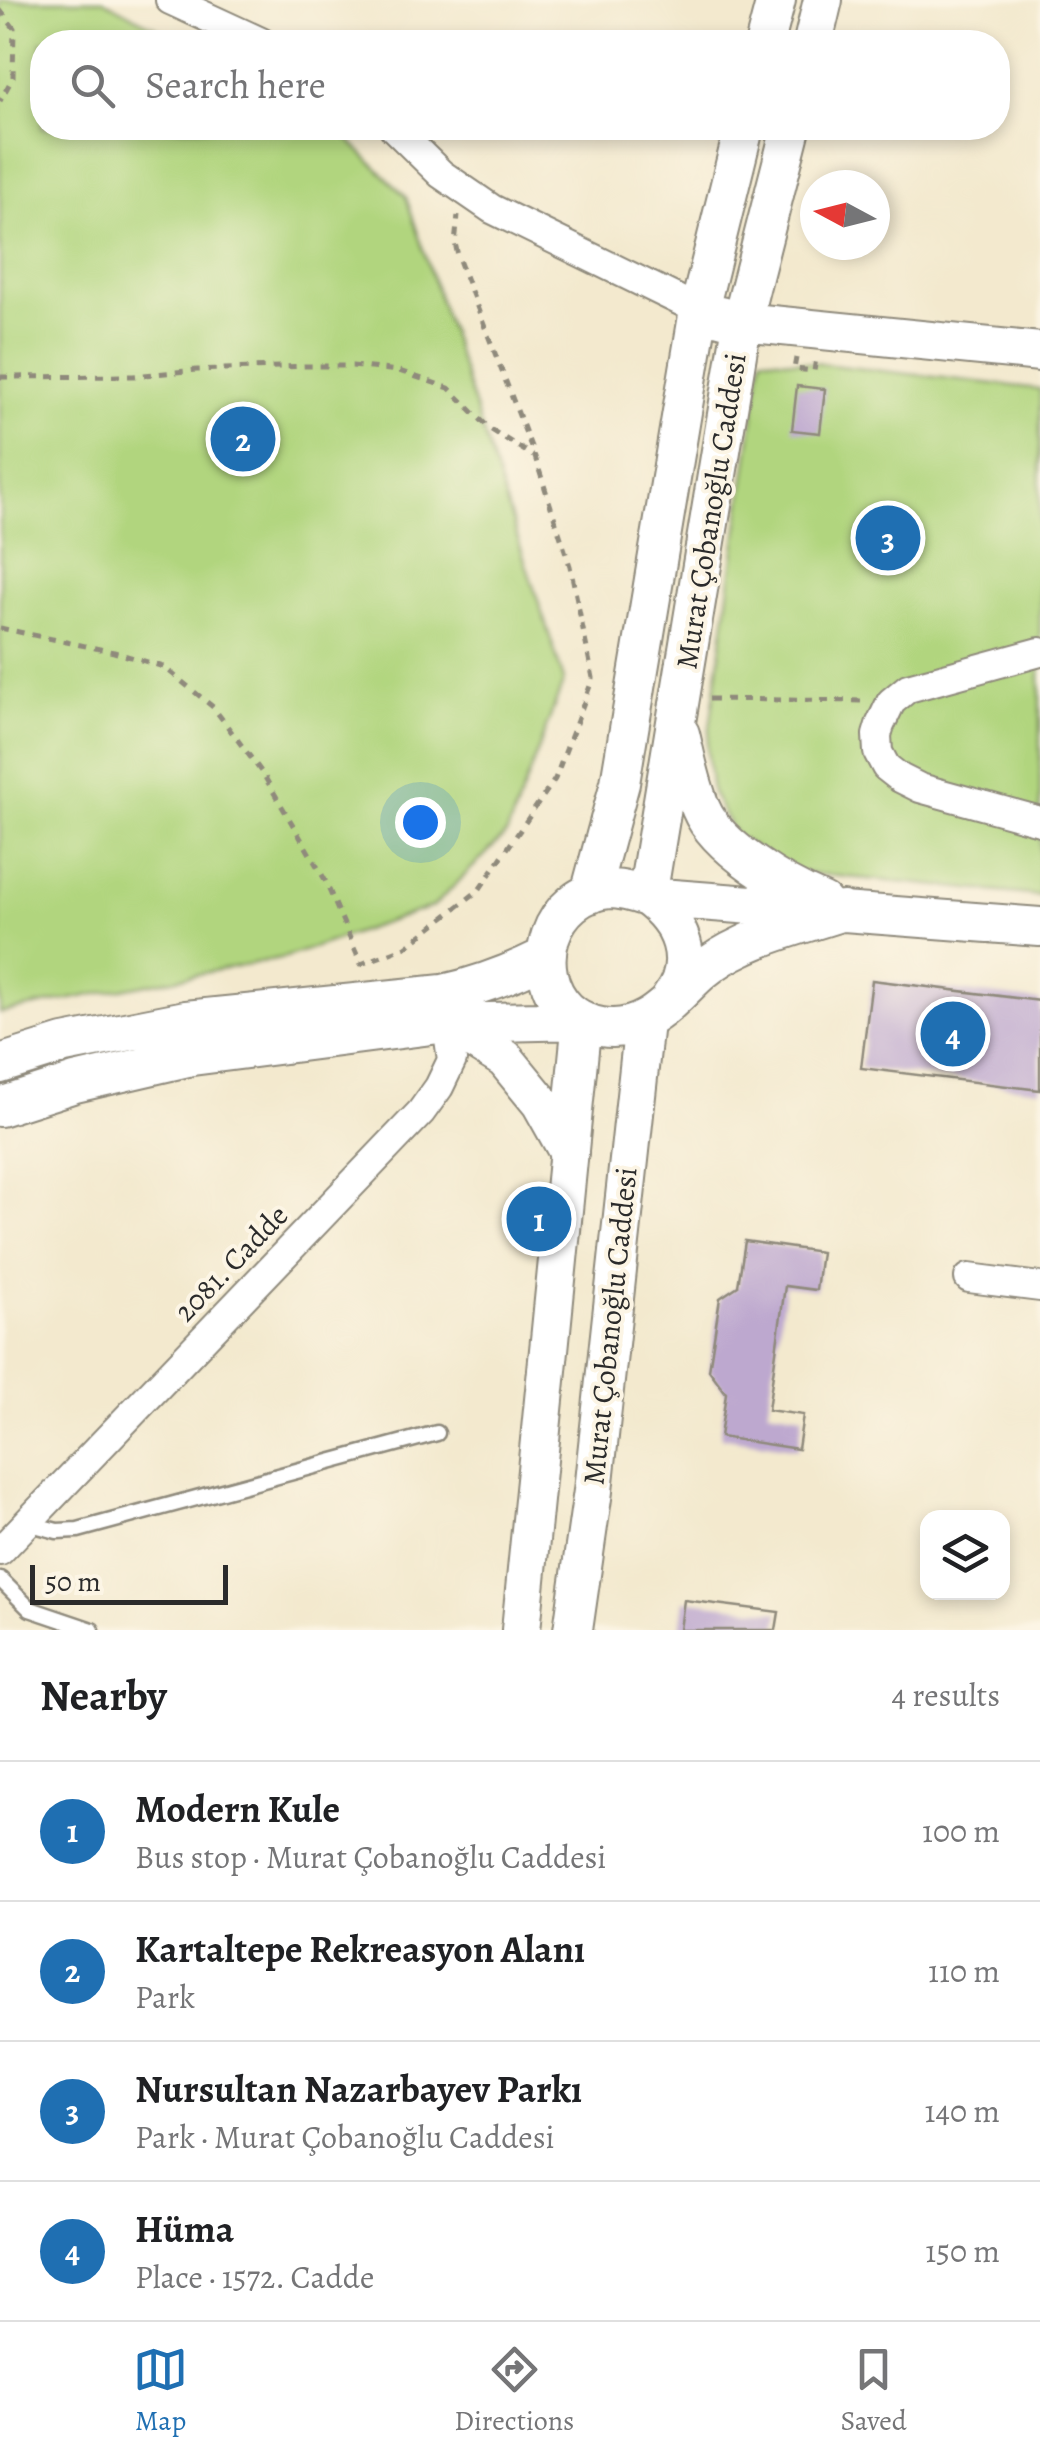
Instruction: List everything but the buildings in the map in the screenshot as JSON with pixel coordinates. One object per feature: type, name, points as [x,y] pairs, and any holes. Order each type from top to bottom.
[{"type":"main road","points":[[768,30],[776,0]]},
{"type":"main road","points":[[815,30],[824,0]]},
{"type":"main road","name":"Murat Çobanoğlu Caddesi","points":[[590,894],[620,784],[699,310],[741,140]]},
{"type":"main road","name":"Murat Çobanoğlu Caddesi","points":[[647,897],[742,322],[788,140]]},
{"type":"main road","points":[[699,310],[742,322],[1040,352]]},
{"type":"main road","points":[[679,708],[687,766],[702,812],[734,850],[795,892],[844,911]]},
{"type":"main road","points":[[844,911],[743,945],[705,968],[653,1015],[627,1028],[592,1026],[569,1012],[548,978],[548,937],[558,918],[590,894],[609,890],[628,890],[647,897],[844,911],[1040,927]]},
{"type":"main road","points":[[647,897],[664,910],[677,928],[684,949],[683,971],[676,991],[653,1015]]},
{"type":"main road","points":[[0,1107],[74,1083],[192,1056],[445,1008],[474,987],[545,957]]},
{"type":"main road","points":[[445,1008],[505,1059],[541,1103],[569,1153]]},
{"type":"main road","points":[[0,1064],[64,1044],[186,1020],[445,1008],[582,1020]]},
{"type":"main road","name":"Murat Çobanoğlu Caddesi","points":[[573,1630],[653,1015]]},
{"type":"main road","name":"Murat Çobanoğlu Caddesi","points":[[521,1630],[582,1020]]},
{"type":"street","points":[[170,0],[236,30]]},
{"type":"street","points":[[406,140],[441,174],[492,209],[699,310]]},
{"type":"street","points":[[1040,652],[908,688],[891,702],[878,735],[878,752],[900,778],[920,788],[1040,821]]},
{"type":"street","name":"2081. Cadde","points":[[0,1551],[420,1112],[439,1087],[452,1060],[445,1008]]},
{"type":"street","points":[[969,1278],[1040,1287]]},
{"type":"lane","points":[[27,1523],[56,1531],[78,1530],[437,1433]]},
{"type":"lane","points":[[0,1579],[30,1608],[92,1630]]},
{"type":"path","points":[[0,10],[14,28],[13,77],[0,101]]},
{"type":"path","points":[[0,628],[114,652],[164,668],[214,707],[263,774],[324,878],[362,964],[406,947],[479,890],[554,779],[593,678],[570,566],[536,457],[459,260],[456,225],[467,194]]},
{"type":"path","points":[[0,377],[133,376],[306,366],[399,371],[450,388],[490,429],[536,457]]},
{"type":"path","points":[[679,708],[891,702]]},
{"type":"green space","points":[[0,0],[103,0],[160,30],[30,30],[30,140],[349,140],[406,197],[564,680],[507,833],[434,906],[286,957],[0,1013]]},
{"type":"green space","points":[[762,357],[1040,389],[1040,896],[796,872],[736,836],[712,793],[707,748]]},
{"type":"place","name":"Kartaltepe Rekreasyon Alanı","points":[[243,439]]},
{"type":"place","name":"Nursultan Nazarbayev Parkı","points":[[888,538]]},
{"type":"place","name":"Hüma","points":[[953,1034]]},
{"type":"place","name":"Modern Kule","points":[[539,1219]]}]
